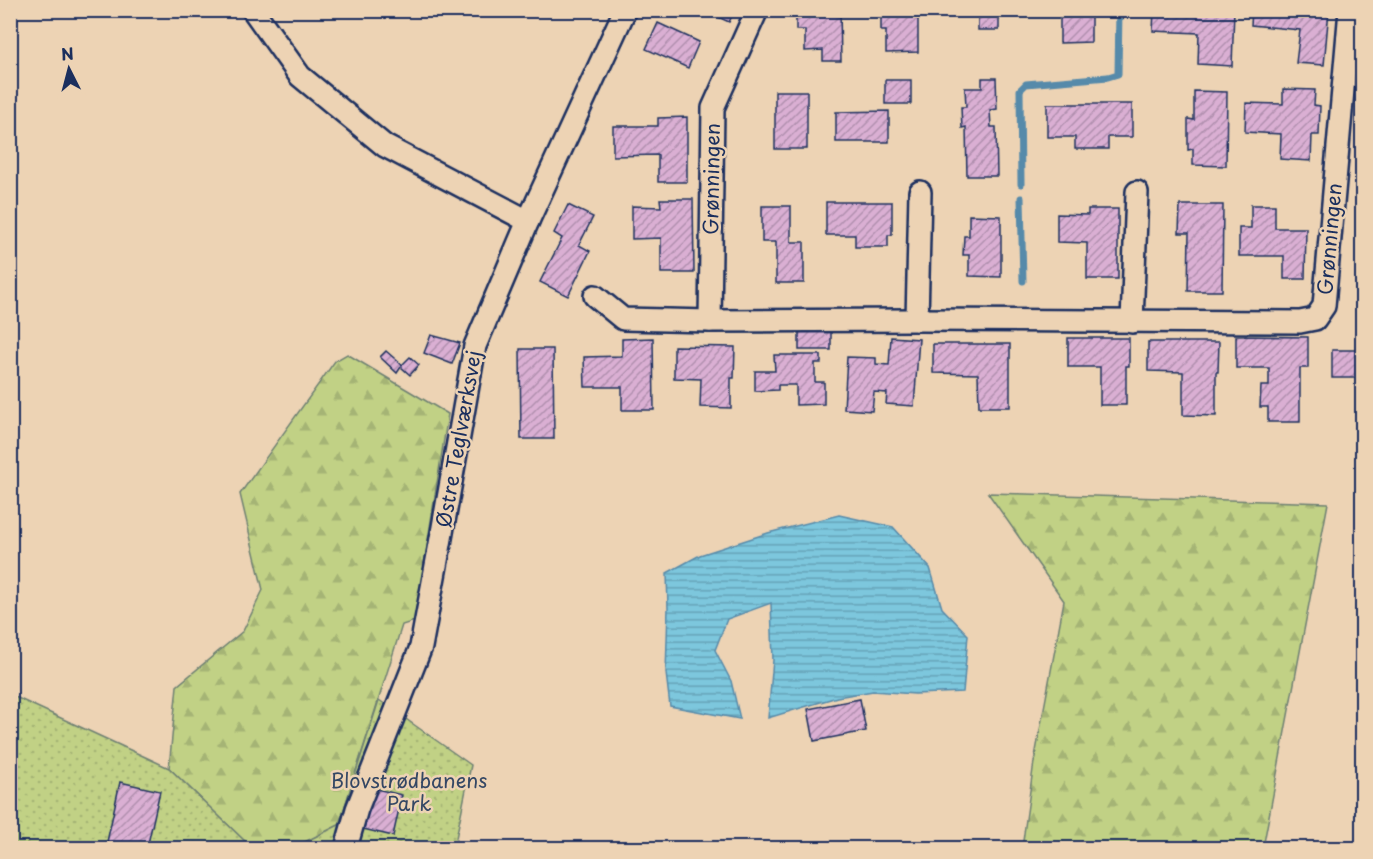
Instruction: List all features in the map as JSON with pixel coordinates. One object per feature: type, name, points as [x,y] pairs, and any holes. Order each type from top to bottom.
[{"type":"street","points":[[253,10],[300,76],[385,146],[528,221]]},
{"type":"street","name":"Østre Teglværksvej","points":[[346,849],[357,809],[421,646],[475,346],[528,221],[625,10]]},
{"type":"street","name":"Grønningen","points":[[710,321],[713,108],[757,10]]},
{"type":"street","name":"Grønningen","points":[[595,296],[623,319],[1132,322],[1300,322],[1315,319],[1324,306],[1350,10]]},
{"type":"street","points":[[917,320],[920,192]]},
{"type":"street","points":[[1132,322],[1137,192]]},
{"type":"green space","points":[[347,354],[448,414],[415,621],[402,625],[339,825],[293,848],[252,848],[169,768],[177,686],[243,631],[263,590],[240,494],[335,361]]},
{"type":"green space","points":[[988,493],[1328,503],[1263,848],[1022,848],[1034,762],[1064,601]]},
{"type":"green space","points":[[11,695],[169,768],[252,848],[11,848]]},
{"type":"green space","name":"Blovstrødbanens Park","points":[[379,700],[471,765],[454,848],[293,848],[339,825]]},
{"type":"water","points":[[839,515],[893,527],[930,568],[942,608],[968,635],[963,692],[915,694],[873,691],[837,697],[768,718],[773,660],[771,603],[727,619],[715,650],[731,681],[740,719],[670,706],[666,673],[667,573],[700,555],[768,533]]},
{"type":"building","points":[[703,10],[735,10],[729,22]]},
{"type":"building","points":[[796,10],[840,10],[841,61],[823,61],[823,50],[805,51],[805,30],[796,30]]},
{"type":"building","points":[[881,10],[918,10],[918,52],[886,53],[886,31],[881,31]]},
{"type":"building","points":[[978,10],[999,10],[999,30],[978,30]]},
{"type":"building","points":[[1060,10],[1091,10],[1091,42],[1060,43]]},
{"type":"building","points":[[1154,10],[1234,10],[1232,66],[1198,64],[1199,33],[1153,31]]},
{"type":"building","points":[[1252,10],[1329,10],[1324,65],[1296,63],[1300,30],[1251,25]]},
{"type":"building","points":[[658,23],[699,42],[688,68],[646,49]]},
{"type":"building","points":[[982,78],[996,78],[997,109],[990,110],[991,127],[996,127],[997,176],[967,176],[966,127],[962,128],[961,107],[966,107],[965,88],[982,88]]},
{"type":"building","points":[[885,80],[911,80],[911,104],[885,104]]},
{"type":"building","points":[[1283,89],[1315,90],[1314,105],[1320,106],[1319,135],[1312,135],[1311,161],[1280,159],[1281,134],[1245,132],[1246,103],[1283,104]]},
{"type":"building","points":[[775,91],[807,91],[807,149],[775,149]]},
{"type":"building","points":[[1194,91],[1227,92],[1226,166],[1193,165],[1193,149],[1188,150],[1188,119],[1194,120]]},
{"type":"building","points":[[1047,104],[1132,104],[1132,137],[1108,137],[1108,149],[1075,149],[1075,137],[1047,137]]},
{"type":"building","points":[[889,111],[889,142],[836,142],[836,112]]},
{"type":"building","points":[[687,117],[687,182],[658,182],[658,155],[613,156],[613,126],[658,126],[658,118]]},
{"type":"building","points":[[660,199],[693,199],[694,273],[661,273],[661,238],[632,239],[632,206],[661,207]]},
{"type":"building","points":[[826,202],[892,202],[892,235],[888,235],[888,247],[855,247],[855,235],[826,235]]},
{"type":"building","points":[[568,205],[593,217],[579,245],[590,251],[568,296],[540,282],[562,238],[554,233]]},
{"type":"building","points":[[1180,205],[1223,205],[1222,291],[1188,291],[1189,233],[1179,233]]},
{"type":"building","points":[[1251,205],[1275,205],[1275,228],[1306,228],[1305,279],[1284,279],[1284,256],[1239,256],[1239,228],[1251,228]]},
{"type":"building","points":[[762,206],[791,206],[791,242],[804,242],[804,283],[776,283],[776,242],[762,242]]},
{"type":"building","points":[[1088,209],[1118,209],[1118,279],[1087,279],[1087,243],[1057,242],[1057,214],[1088,215]]},
{"type":"building","points":[[969,215],[1001,216],[1001,277],[969,276],[969,255],[963,255],[964,236],[969,236]]},
{"type":"building","points":[[799,329],[831,330],[831,350],[799,350]]},
{"type":"building","points":[[431,335],[460,343],[452,364],[424,353]]},
{"type":"building","points":[[1236,336],[1308,337],[1308,368],[1300,368],[1300,422],[1268,422],[1268,407],[1260,407],[1261,386],[1269,386],[1269,368],[1236,368]]},
{"type":"building","points":[[891,337],[919,339],[914,406],[886,404],[887,393],[874,392],[872,411],[844,409],[847,357],[876,358],[876,364],[889,365]]},
{"type":"building","points":[[653,338],[654,410],[622,410],[622,387],[585,387],[584,357],[622,356],[622,339]]},
{"type":"building","points":[[1068,338],[1129,338],[1126,405],[1100,405],[1100,367],[1068,367]]},
{"type":"building","points":[[1148,342],[1219,342],[1216,416],[1183,415],[1183,372],[1148,371]]},
{"type":"building","points":[[933,344],[1010,344],[1010,407],[979,407],[978,374],[933,373]]},
{"type":"building","points":[[674,346],[735,347],[734,378],[731,378],[731,408],[700,407],[701,379],[674,378]]},
{"type":"building","points":[[520,349],[553,349],[554,439],[521,439]]},
{"type":"building","points":[[1332,350],[1362,350],[1362,378],[1332,378]]},
{"type":"building","points":[[386,351],[402,365],[410,357],[419,365],[410,375],[401,367],[397,373],[380,357]]},
{"type":"building","points":[[774,355],[821,355],[821,363],[815,363],[815,382],[824,382],[824,404],[796,405],[796,385],[778,385],[778,390],[755,391],[755,371],[775,371]]},
{"type":"building","points":[[860,699],[866,731],[814,741],[808,709]]},
{"type":"building","points":[[120,782],[160,791],[147,848],[107,842]]},
{"type":"building","points":[[372,788],[402,795],[393,836],[363,829]]},
{"type":"waterway","points":[[1021,184],[1020,90],[1026,84],[1108,77],[1118,74],[1119,10]]},
{"type":"waterway","points":[[1021,198],[1023,281]]}]
